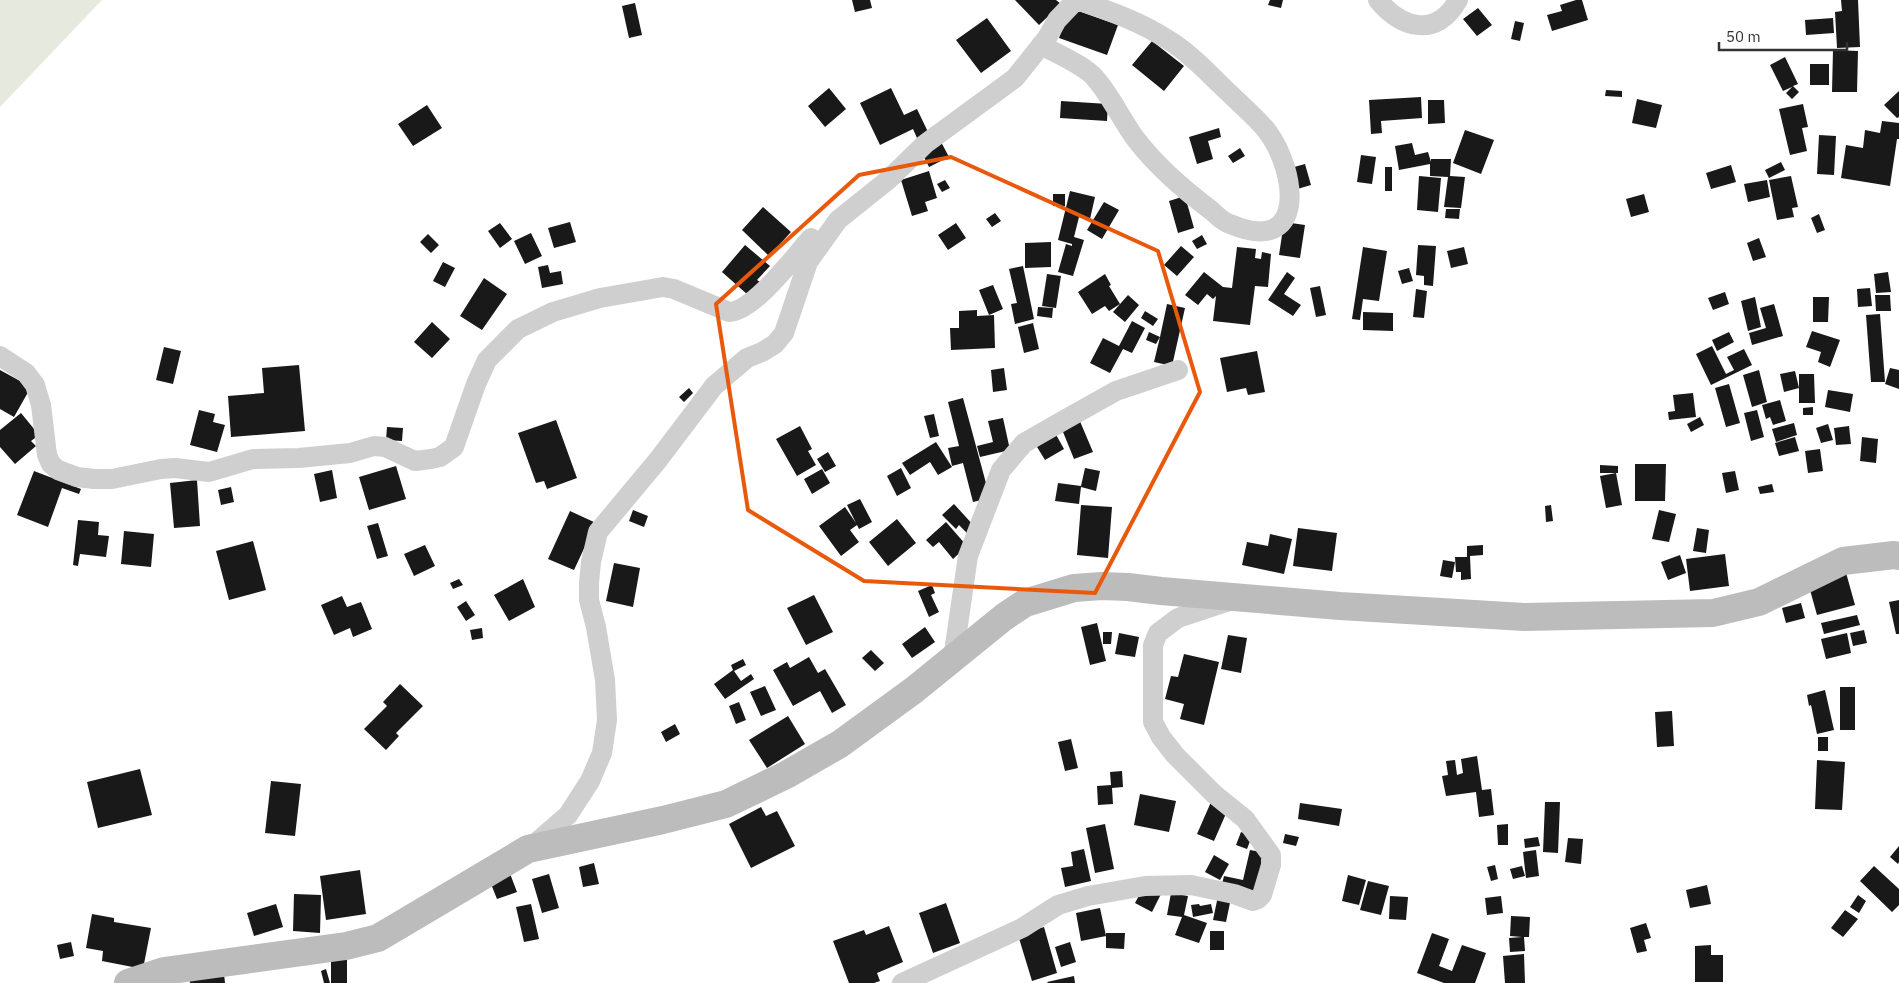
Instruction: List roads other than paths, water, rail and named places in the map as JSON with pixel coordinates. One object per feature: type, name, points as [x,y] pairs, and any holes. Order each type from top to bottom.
[{"type":"street","points":[[128,983],[164,971],[346,946],[378,938],[528,849],[568,815],[590,782],[602,753],[607,720],[605,680],[596,627],[589,600],[591,562],[598,532],[664,453],[714,386],[747,358],[775,344],[784,332],[808,262],[838,220],[888,180],[926,144],[1015,78],[1041,45],[1047,38],[1057,20],[1076,0],[1121,14],[1148,27],[1172,42],[1207,72],[1266,131],[1279,150],[1291,192],[1286,217],[1280,227],[1270,232],[1247,230],[1228,224],[1168,174],[1135,139],[1095,78],[1085,70],[1041,45]]},
{"type":"street","points":[[1378,0],[1400,20],[1419,27],[1441,20],[1451,11],[1458,0]]},
{"type":"street","points":[[0,356],[26,373],[35,386],[41,405],[47,455],[52,464],[58,470],[77,477],[112,479],[154,470],[175,468],[209,472],[253,459],[299,458],[350,453],[374,446],[385,447],[415,461],[431,460],[440,457],[454,447],[476,384],[487,360],[518,329],[553,312],[600,298],[663,287],[674,289],[728,312],[736,312],[756,299],[815,234],[828,224],[838,220]]},
{"type":"street","points":[[953,659],[968,556],[1001,470],[1024,443],[1066,419],[1116,391],[1178,370]]},
{"type":"street","points":[[528,849],[663,820],[717,806],[756,791],[840,744],[1024,603],[1074,588],[1102,586],[1340,606],[1524,617],[1713,613],[1760,602],[1844,561],[1899,556]]},
{"type":"street","points":[[902,983],[1022,928],[1058,905],[1088,896],[1145,886],[1191,885],[1234,894],[1253,901],[1258,900],[1262,895],[1271,865],[1271,855],[1245,819],[1214,794],[1175,755],[1161,737],[1153,722],[1153,645],[1158,634],[1164,626],[1178,618],[1239,597]]}]
